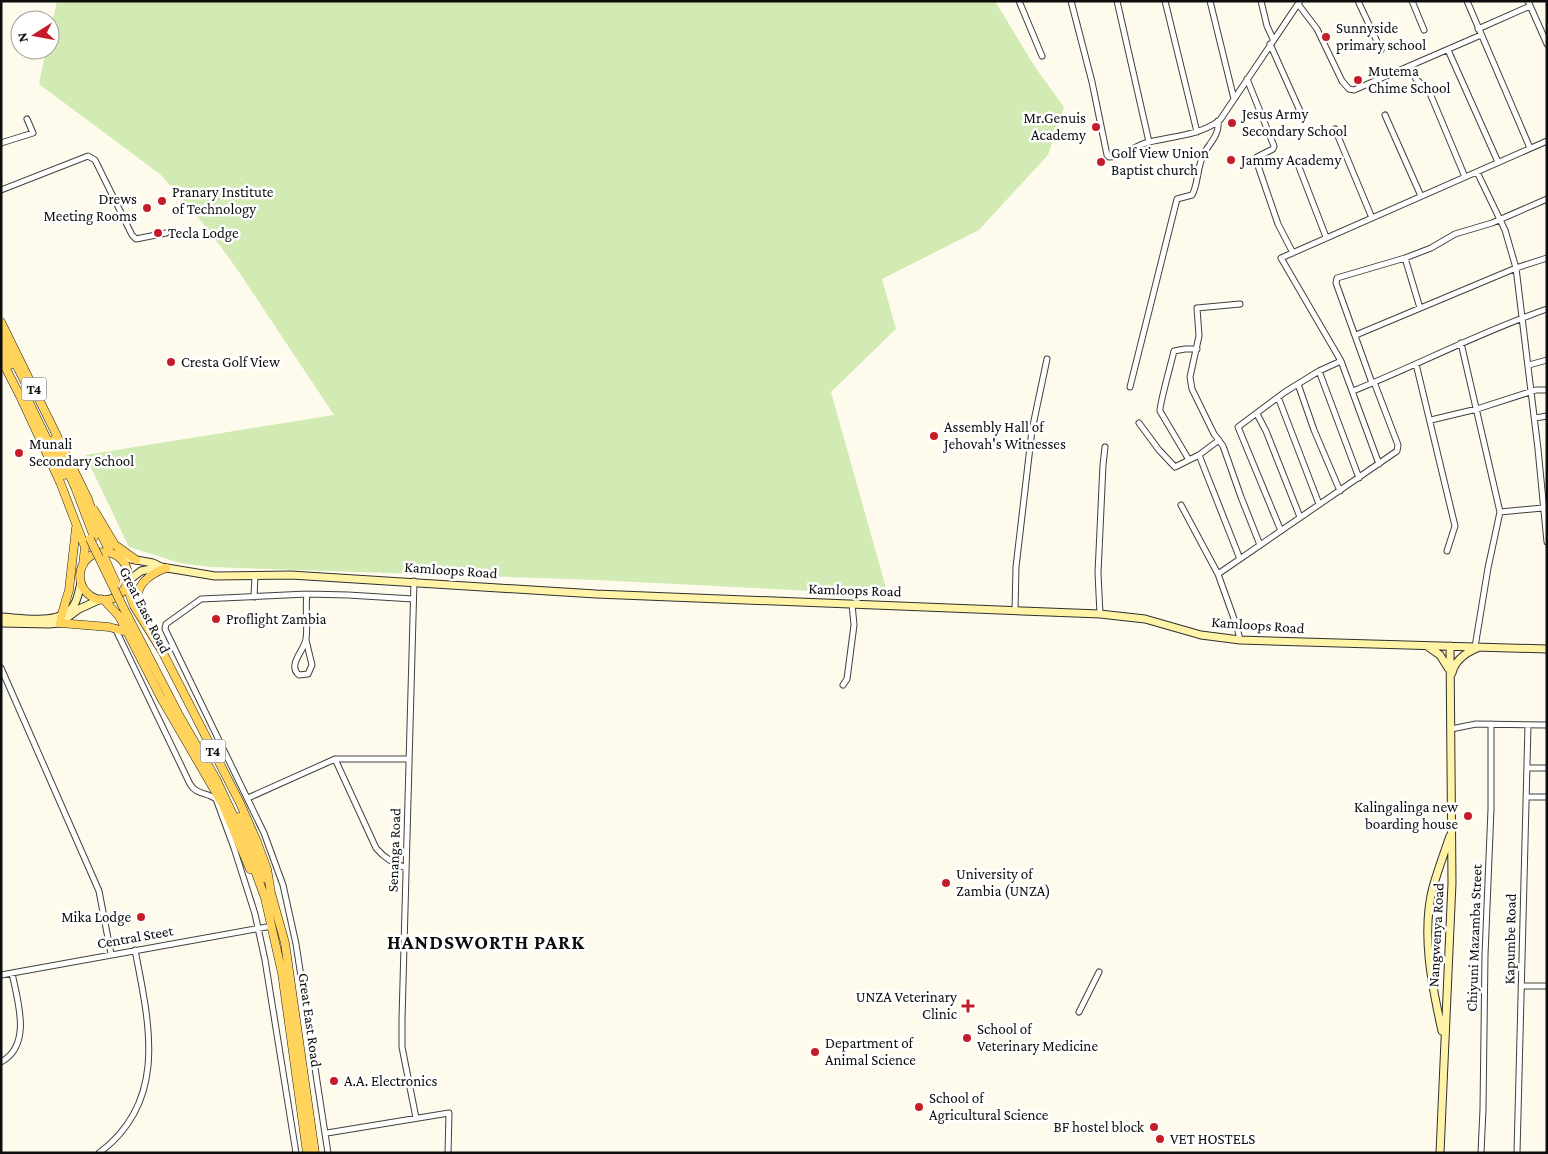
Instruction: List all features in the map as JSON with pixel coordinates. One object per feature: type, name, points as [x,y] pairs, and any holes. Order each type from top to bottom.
[{"type":"main road","name":"Great East Road","points":[[1,322],[88,499],[97,526],[110,552]]},
{"type":"main road","name":"Great East Road","points":[[1,335],[56,444],[75,487],[92,538]]},
{"type":"main road","name":"Great East Road","points":[[1,348],[180,717],[216,779],[268,895],[277,925],[294,1002],[315,1153]]},
{"type":"main road","name":"T4","points":[[1,359],[60,482],[85,547],[83,565]]},
{"type":"main road","points":[[88,499],[115,545],[136,560]]},
{"type":"main road","points":[[60,621],[69,590],[76,526]]},
{"type":"main road","points":[[1,623],[60,621],[79,609],[102,600],[115,598],[127,583],[127,566],[120,558],[110,552],[94,554],[90,557],[83,565],[81,571],[81,583],[75,604],[60,621]]},
{"type":"main road","name":"Kamloops Road","points":[[120,558],[205,575],[291,575],[596,594],[1100,614],[1140,618],[1201,635],[1240,640],[1547,649]]},
{"type":"main road","points":[[140,615],[136,601],[139,587],[149,576],[164,567]]},
{"type":"main road","name":"Kamloops Road","points":[[127,583],[141,572],[164,567]]},
{"type":"main road","points":[[81,583],[87,592],[102,600]]},
{"type":"main road","name":"Great East Road","points":[[127,583],[131,600],[162,651],[240,803],[267,868],[268,895]]},
{"type":"main road","name":"Great East Road","points":[[102,600],[114,610],[127,632],[161,698],[222,803],[252,874],[268,895]]},
{"type":"main road","points":[[1,617],[48,619],[114,628],[127,632]]},
{"type":"main road","points":[[1425,645],[1440,655],[1446,662],[1451,678]]},
{"type":"main road","name":"Nangwenya Road","points":[[1440,1153],[1451,923],[1450,646]]},
{"type":"main road","points":[[1451,678],[1453,668],[1467,652],[1477,648],[1487,648]]},
{"type":"main road","name":"Nangwenya Road","points":[[1444,1042],[1434,994],[1427,935],[1433,889],[1452,830]]},
{"type":"main road","name":"Great East Road","points":[[277,925],[307,1153]]},
{"type":"street","points":[[1019,1],[1042,56]]},
{"type":"street","points":[[1070,1],[1109,157],[1123,154],[1149,142],[1168,140],[1197,132],[1218,121],[1299,3],[1316,30],[1342,82],[1349,89],[1354,90],[1481,36]]},
{"type":"street","points":[[1117,1],[1149,142]]},
{"type":"street","points":[[1165,1],[1197,132]]},
{"type":"street","points":[[1210,1],[1234,99]]},
{"type":"street","points":[[1261,1],[1267,26],[1273,39]]},
{"type":"street","points":[[1358,1],[1381,50]]},
{"type":"street","points":[[1412,1],[1424,30]]},
{"type":"street","points":[[1467,1],[1530,148]]},
{"type":"street","points":[[1478,29],[1529,4],[1547,44]]},
{"type":"street","points":[[1270,44],[1300,111]]},
{"type":"street","points":[[1448,50],[1498,162]]},
{"type":"street","points":[[1410,66],[1416,79],[1429,91],[1465,177]]},
{"type":"street","points":[[1247,79],[1274,146],[1273,149],[1257,157],[1256,160],[1278,224],[1294,252]]},
{"type":"street","points":[[1385,115],[1421,196]]},
{"type":"street","points":[[1,143],[33,133],[27,119]]},
{"type":"street","points":[[1130,387],[1177,199],[1192,195],[1195,192],[1199,168],[1204,153],[1216,134],[1218,121]]},
{"type":"street","points":[[1335,129],[1372,218]]},
{"type":"street","points":[[1379,464],[1341,361],[1281,258],[1547,141]]},
{"type":"street","points":[[1,190],[88,156],[95,160],[132,235],[136,239],[166,233]]},
{"type":"street","points":[[1299,167],[1326,237]]},
{"type":"street","points":[[1477,172],[1500,219],[1516,268],[1535,418],[1547,542]]},
{"type":"street","points":[[1218,574],[1397,451],[1398,448],[1335,280],[1340,276],[1405,258],[1431,248],[1455,234],[1487,225],[1547,199]]},
{"type":"street","points":[[1405,258],[1420,308]]},
{"type":"street","points":[[1356,335],[1516,268],[1547,258]]},
{"type":"street","points":[[1240,304],[1198,308],[1199,336],[1190,383],[1214,434],[1223,446],[1260,545]]},
{"type":"street","points":[[1353,391],[1461,343],[1547,309]]},
{"type":"street","points":[[1461,343],[1500,512],[1488,568],[1475,647]]},
{"type":"street","points":[[1189,460],[1160,411],[1160,406],[1174,351],[1197,349]]},
{"type":"street","points":[[1016,611],[1016,567],[1032,430],[1047,359]]},
{"type":"street","points":[[1529,365],[1547,360]]},
{"type":"street","points":[[1281,531],[1238,427],[1298,384],[1319,371],[1341,361]]},
{"type":"street","points":[[1416,364],[1455,526],[1447,551]]},
{"type":"street","points":[[1319,371],[1359,478]]},
{"type":"street","points":[[1298,384],[1314,430],[1340,491]]},
{"type":"street","points":[[1430,420],[1477,409],[1532,392],[1547,390]]},
{"type":"street","points":[[1278,398],[1319,504]]},
{"type":"street","points":[[1257,414],[1266,431],[1300,517]]},
{"type":"street","points":[[1535,418],[1547,416]]},
{"type":"street","points":[[1139,423],[1158,450],[1176,467],[1198,455],[1219,440]]},
{"type":"street","points":[[1100,614],[1098,573],[1105,447]]},
{"type":"street","points":[[1198,455],[1240,559]]},
{"type":"street","points":[[1181,505],[1218,574],[1235,619],[1240,640]]},
{"type":"street","points":[[1500,512],[1545,508]]},
{"type":"street","points":[[254,597],[255,575]]},
{"type":"street","name":"Senanga Road","points":[[414,582],[402,1047],[416,1118]]},
{"type":"street","points":[[306,640],[294,666],[299,676],[308,674],[312,665],[306,640],[307,594]]},
{"type":"street","points":[[328,1153],[327,1133],[292,923],[283,885],[273,856],[248,798],[165,629],[166,624],[201,599],[307,594],[413,600]]},
{"type":"street","points":[[844,685],[847,679],[854,625],[852,604]]},
{"type":"street","points":[[114,628],[192,789],[212,796],[219,805],[246,884],[259,930],[296,1153]]},
{"type":"street","points":[[1,668],[99,892],[111,954]]},
{"type":"street","points":[[1451,729],[1476,724],[1547,726]]},
{"type":"street","name":"Chiyuni Mazamba Street","points":[[1480,1153],[1483,1109],[1484,992],[1491,809],[1491,724]]},
{"type":"street","name":"Kapumbe Road","points":[[1517,1153],[1528,725]]},
{"type":"street","points":[[248,798],[335,759],[409,759]]},
{"type":"street","points":[[335,759],[376,848],[390,861],[406,868]]},
{"type":"street","points":[[1527,768],[1547,768]]},
{"type":"street","points":[[1526,797],[1547,797]]},
{"type":"street","name":"Central Steet","points":[[1,974],[292,923]]},
{"type":"street","points":[[99,1153],[119,1135],[131,1120],[140,1101],[146,1081],[150,1057],[150,1032],[135,950]]},
{"type":"street","points":[[1,1062],[8,1058],[16,1046],[20,1031],[20,1016],[12,972]]},
{"type":"street","points":[[1079,1012],[1099,972]]},
{"type":"street","points":[[1521,986],[1547,986]]},
{"type":"street","points":[[327,1133],[448,1113],[448,1153]]},
{"type":"green space","points":[[57,1],[995,1],[1035,67],[1064,107],[1048,155],[979,230],[882,279],[896,329],[831,392],[888,595],[597,580],[211,567],[180,563],[129,547],[85,455],[334,415],[237,269],[207,228],[161,175],[39,84],[44,60],[60,60],[60,10],[55,10]]},
{"type":"place","name":"Sunnyside primary school","points":[[1326,37]]},
{"type":"place","name":"Mutema Chime School","points":[[1358,80]]},
{"type":"place","name":"Jesus Army Secondary School","points":[[1232,123]]},
{"type":"place","name":"Mr.Genuis Academy","points":[[1096,127]]},
{"type":"place","name":"Jammy Academy","points":[[1231,160]]},
{"type":"place","name":"Golf View Union Baptist church","points":[[1101,162]]},
{"type":"place","name":"Pranary Institute of Technology","points":[[162,201]]},
{"type":"place","name":"Drews Meeting Rooms","points":[[147,208]]},
{"type":"place","name":"Tecla Lodge","points":[[158,233]]},
{"type":"place","name":"Cresta Golf View","points":[[171,362]]},
{"type":"place","name":"Assembly Hall of Jehovah's Witnesses","points":[[934,436]]},
{"type":"place","name":"Munali Secondary School","points":[[19,453]]},
{"type":"place","name":"Proflight Zambia","points":[[216,619]]},
{"type":"place","name":"Kalingalinga new boarding house","points":[[1468,816]]},
{"type":"place","name":"University of Zambia (UNZA)","points":[[946,883]]},
{"type":"place","name":"Mika Lodge","points":[[141,917]]},
{"type":"place","name":"UNZA Veterinary Clinic","points":[[968,1006]]},
{"type":"place","name":"School of Veterinary Medicine","points":[[967,1038]]},
{"type":"place","name":"Department of Animal Science","points":[[815,1052]]},
{"type":"place","name":"A.A. Electronics","points":[[334,1081]]},
{"type":"place","name":"School of Agricultural Science","points":[[919,1107]]},
{"type":"place","name":"BF hostel block","points":[[1154,1127]]},
{"type":"place","name":"VET HOSTELS","points":[[1160,1139]]},
{"type":"district","name":"HANDSWORTH PARK","points":[[486,942]]}]
